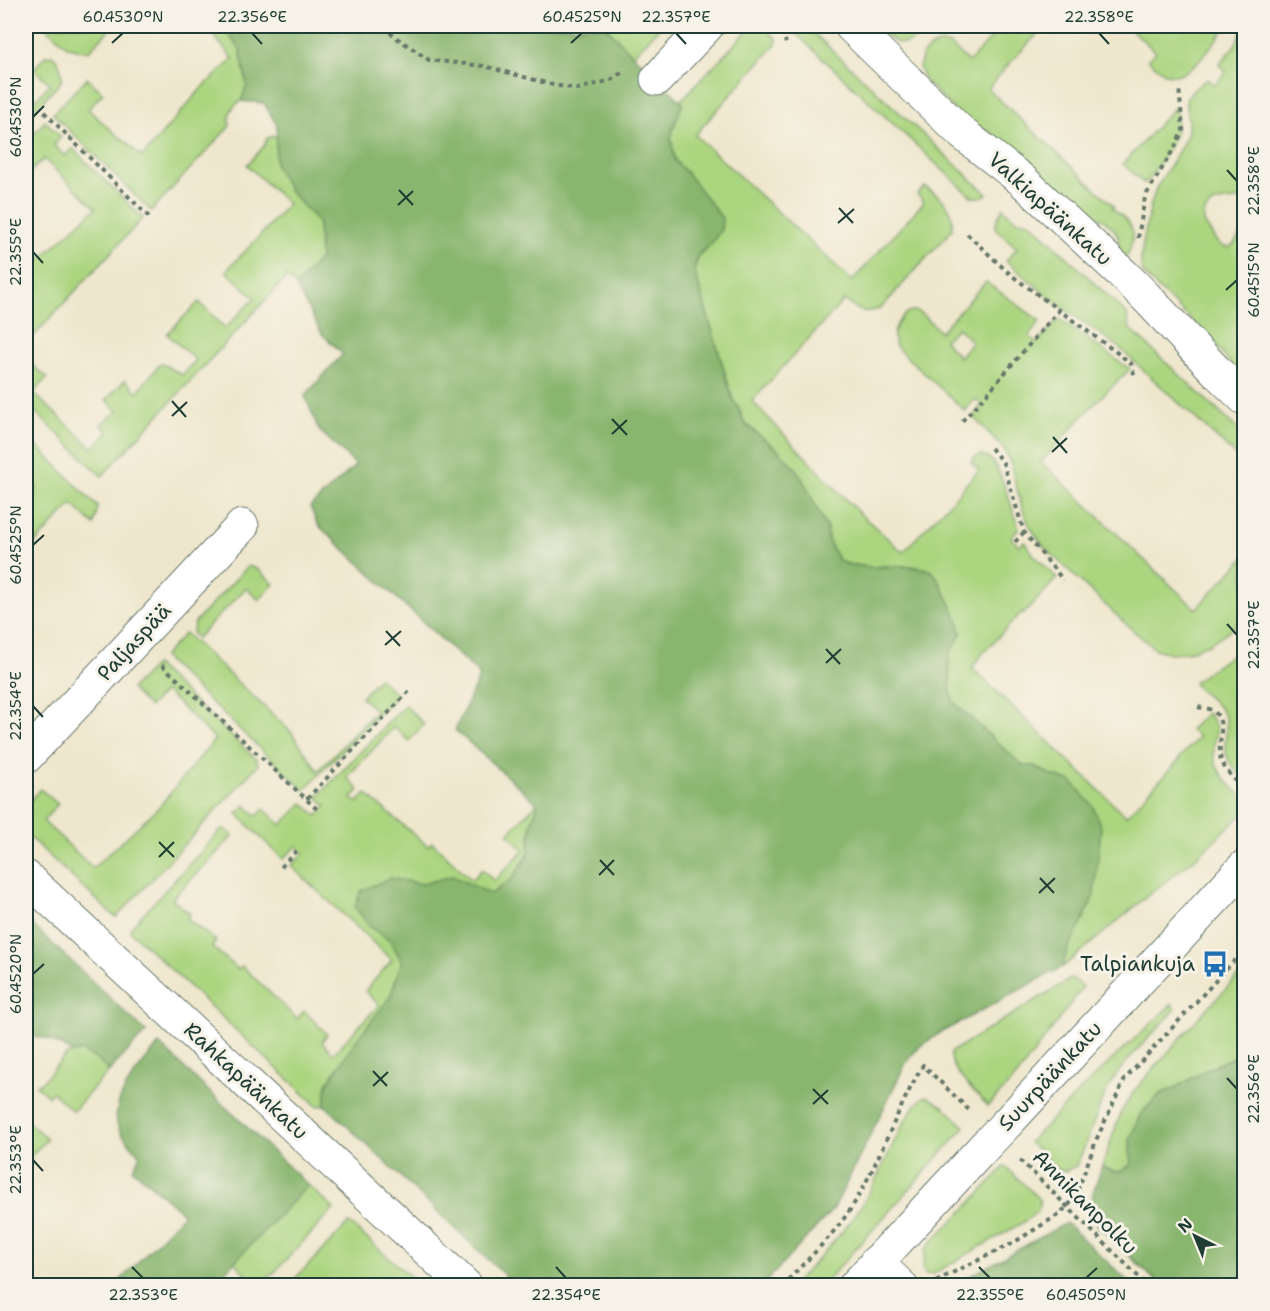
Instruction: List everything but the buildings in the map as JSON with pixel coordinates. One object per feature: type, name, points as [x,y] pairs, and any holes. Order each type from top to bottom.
[{"type":"street","points":[[643,73],[707,26]]},
{"type":"street","name":"Valkiapäänkatu","points":[[851,26],[963,134],[1022,180],[1127,278],[1245,398]]},
{"type":"street","name":"Paljaspää","points":[[26,758],[242,526]]},
{"type":"street","name":"Suurpäänkatu","points":[[866,1274],[1245,867]]},
{"type":"street","name":"Rahkapäänkatu","points":[[26,877],[466,1286]]},
{"type":"street","points":[[866,1274],[901,1286]]},
{"type":"path","points":[[383,26],[429,60],[484,66],[553,85],[578,89],[643,73]]},
{"type":"path","points":[[774,26],[783,35],[786,43]]},
{"type":"path","points":[[1127,278],[1134,262],[1145,197],[1183,130],[1179,87]]},
{"type":"path","points":[[44,112],[152,220]]},
{"type":"path","points":[[967,234],[1011,275],[1131,363],[1135,377]]},
{"type":"path","points":[[962,421],[1059,310]]},
{"type":"path","points":[[991,447],[1003,463],[1024,532],[1063,580]]},
{"type":"path","points":[[1015,542],[1024,532]]},
{"type":"path","points":[[161,664],[320,812]]},
{"type":"path","points":[[307,799],[412,688]]},
{"type":"path","points":[[1198,707],[1211,710],[1216,715],[1222,735],[1220,757],[1225,769],[1245,790]]},
{"type":"path","points":[[281,867],[299,848]]},
{"type":"path","points":[[933,1283],[1013,1243],[1058,1215],[1068,1206],[1077,1195],[1097,1138],[1125,1079],[1245,950]]},
{"type":"path","points":[[782,1286],[830,1235],[854,1204],[879,1157],[909,1088],[923,1065],[974,1115]]},
{"type":"path","name":"Annikanpolku","points":[[1017,1156],[1148,1286]]},
{"type":"green space","points":[[44,26],[113,26],[88,52],[68,47]]},
{"type":"green space","points":[[206,26],[222,26],[240,49],[247,85],[241,101],[231,111],[230,126],[151,211],[53,114],[87,78],[103,93],[88,109],[142,157],[200,90],[233,59]]},
{"type":"green space","points":[[222,26],[605,26],[683,103],[671,139],[675,161],[722,218],[721,230],[711,244],[699,254],[694,270],[733,400],[745,424],[777,449],[796,469],[827,529],[828,540],[838,560],[847,564],[870,567],[900,566],[932,571],[953,609],[961,633],[949,656],[953,702],[1023,766],[1034,766],[1072,782],[1093,806],[1101,828],[1094,895],[1068,948],[1064,966],[920,1046],[907,1061],[834,1208],[763,1285],[515,1285],[325,1105],[327,1084],[355,1042],[390,997],[402,962],[390,940],[370,927],[355,907],[361,891],[390,878],[423,884],[452,876],[491,894],[512,879],[529,854],[531,825],[538,804],[455,730],[480,675],[318,525],[310,507],[356,465],[319,430],[305,396],[343,354],[322,334],[296,286],[320,259],[318,222],[290,191],[275,165],[277,125],[264,103],[241,101],[247,85],[240,49]]},
{"type":"green space","points":[[605,26],[661,26],[633,55]]},
{"type":"green space","points":[[752,26],[762,26],[777,39],[776,44],[695,135],[852,281],[924,202],[917,194],[925,187],[937,195],[950,210],[952,230],[881,308],[861,311],[844,300],[752,401],[858,512],[903,552],[979,470],[971,462],[975,457],[981,455],[991,459],[1008,494],[1019,528],[1011,538],[1020,546],[1024,541],[1033,554],[1057,578],[983,653],[972,668],[1126,816],[1199,737],[1190,730],[1207,713],[1216,730],[1215,763],[1226,780],[1244,798],[1244,813],[1193,860],[1064,966],[1068,948],[1087,910],[1100,839],[1072,782],[1034,766],[1023,767],[953,702],[949,656],[961,633],[938,579],[932,571],[922,568],[870,567],[847,564],[838,560],[828,540],[827,529],[796,469],[777,449],[745,424],[733,400],[694,270],[699,255],[711,244],[686,172],[675,161],[671,139],[683,103],[680,101]]},
{"type":"green space","points":[[781,26],[806,26],[987,194],[979,197],[971,196],[793,31],[790,34]]},
{"type":"green space","points":[[876,26],[922,26],[916,38],[898,43]]},
{"type":"green space","points":[[1002,26],[1045,26],[988,89],[1128,221],[1132,234],[1128,255],[1123,256],[1119,253],[1119,243],[1114,229],[1098,217],[1082,218],[990,132],[969,124],[925,81],[919,68],[923,54],[931,47],[941,43],[950,45],[969,62]]},
{"type":"green space","points":[[1127,26],[1227,26],[1201,59],[1184,72],[1175,75],[1164,73],[1148,59],[1156,52]]},
{"type":"green space","points":[[1244,27],[1244,197],[1213,204],[1205,212],[1204,219],[1205,225],[1216,241],[1228,248],[1244,230],[1244,382],[1213,341],[1146,277],[1141,264],[1145,232],[1155,192],[1187,135],[1189,125],[1187,98],[1207,79],[1215,85],[1226,72],[1219,65],[1235,45]]},
{"type":"green space","points":[[52,55],[60,67],[61,82],[26,119],[26,110],[50,84],[34,69],[45,56]]},
{"type":"green space","points":[[1175,107],[1176,127],[1170,146],[1148,181],[1144,183],[1123,164]]},
{"type":"green space","points":[[45,121],[61,137],[54,145],[64,156],[73,149],[143,218],[26,344],[26,275],[39,260],[96,208],[44,159],[29,173],[26,170],[26,143]]},
{"type":"green space","points":[[278,135],[276,165],[290,191],[318,222],[320,259],[296,286],[287,277],[102,476],[26,403],[26,368],[30,363],[47,378],[33,393],[93,448],[108,432],[101,424],[118,411],[106,400],[125,380],[137,392],[161,363],[182,375],[196,360],[167,334],[199,302],[225,328],[255,298],[226,271],[288,204],[247,165],[264,146],[267,138]]},
{"type":"green space","points":[[1003,208],[1016,220],[1030,222],[1127,314],[1130,329],[1244,435],[1244,463],[1116,345],[1052,300],[1006,261],[1017,248],[995,228]]},
{"type":"green space","points":[[986,282],[1040,321],[1029,336],[1037,343],[1059,319],[1130,369],[1092,406],[1041,462],[1196,609],[1244,558],[1244,617],[1234,627],[1209,644],[1187,652],[1170,653],[1155,649],[1128,626],[1043,546],[1029,525],[1004,449],[973,417],[982,405],[975,399],[965,411],[899,350],[894,341],[900,320],[908,312],[913,311],[924,316],[940,332]],"holes":[[[958,328],[972,342],[959,357],[944,340]]]},
{"type":"green space","points":[[26,435],[98,507],[94,525],[72,504],[26,553],[26,500],[37,489],[26,478],[34,469],[26,461]]},
{"type":"green space","points":[[248,566],[257,569],[274,584],[259,600],[246,588],[197,638],[192,633],[195,622]]},
{"type":"green space","points":[[185,633],[292,733],[318,771],[376,711],[361,697],[379,678],[397,695],[304,790],[163,657]]},
{"type":"green space","points":[[1244,646],[1244,780],[1227,757],[1225,748],[1227,727],[1224,715],[1218,706],[1194,684]]},
{"type":"green space","points":[[155,665],[257,760],[258,765],[117,917],[26,834],[26,805],[40,789],[58,804],[43,821],[93,868],[159,807],[215,739],[165,691],[149,707],[131,689]]},
{"type":"green space","points":[[405,705],[424,724],[409,741],[394,727],[347,777],[359,790],[352,798],[357,803],[366,794],[428,846],[432,842],[472,880],[482,869],[494,881],[524,850],[508,834],[537,803],[531,825],[529,853],[512,879],[491,894],[452,876],[423,884],[390,878],[370,927],[390,940],[402,961],[390,997],[327,1084],[325,1105],[317,1106],[130,931],[131,927],[222,829],[225,829],[233,836],[172,899],[190,914],[187,919],[216,941],[212,947],[238,969],[242,966],[297,1019],[304,1011],[327,1034],[322,1042],[333,1054],[379,1005],[365,991],[392,960],[291,866],[304,853],[297,846],[283,859],[237,814],[245,805],[257,816],[264,809],[281,825],[303,803],[317,816],[326,806],[317,797]]},
{"type":"green space","points":[[26,919],[146,1032],[109,1071],[95,1058],[81,1051],[74,1053],[46,1038],[26,1036]]},
{"type":"green space","points":[[1243,971],[1244,1285],[1160,1285],[1097,1225],[1091,1209],[1093,1193],[1121,1112],[1135,1090]]},
{"type":"green space","points":[[1072,978],[1083,987],[1016,1077],[988,1106],[958,1074],[951,1059],[951,1052]]},
{"type":"green space","points":[[1172,1004],[1175,1010],[1130,1058],[1108,1088],[1076,1166],[1065,1171],[1058,1170],[1029,1142]]},
{"type":"green space","points":[[159,1044],[308,1185],[212,1285],[116,1285],[184,1214],[133,1169],[140,1155],[119,1129],[116,1118],[128,1084]]},
{"type":"green space","points":[[81,1051],[95,1058],[109,1071],[73,1111],[52,1092],[48,1097],[36,1085],[43,1081],[66,1055]]},
{"type":"green space","points":[[1244,1056],[1244,1285],[1161,1285],[1097,1225],[1091,1209],[1093,1193],[1102,1166],[1118,1172],[1132,1163],[1130,1139],[1140,1115],[1160,1094],[1233,1057]]},
{"type":"green space","points":[[926,1096],[943,1106],[965,1127],[823,1285],[793,1285],[853,1218],[874,1184],[908,1116],[916,1104]]},
{"type":"green space","points":[[26,1120],[47,1139],[29,1158],[26,1158]]},
{"type":"green space","points":[[1005,1166],[1039,1199],[1038,1211],[1024,1222],[933,1274],[925,1274],[923,1269],[925,1250]]},
{"type":"green space","points":[[308,1185],[334,1209],[267,1280],[263,1283],[254,1280],[234,1262]]},
{"type":"green space","points":[[349,1223],[420,1285],[289,1285]]},
{"type":"green space","points":[[1066,1223],[1132,1285],[954,1285]]},
{"type":"place","name":"Talpiankuja","points":[[1215,964]]}]
